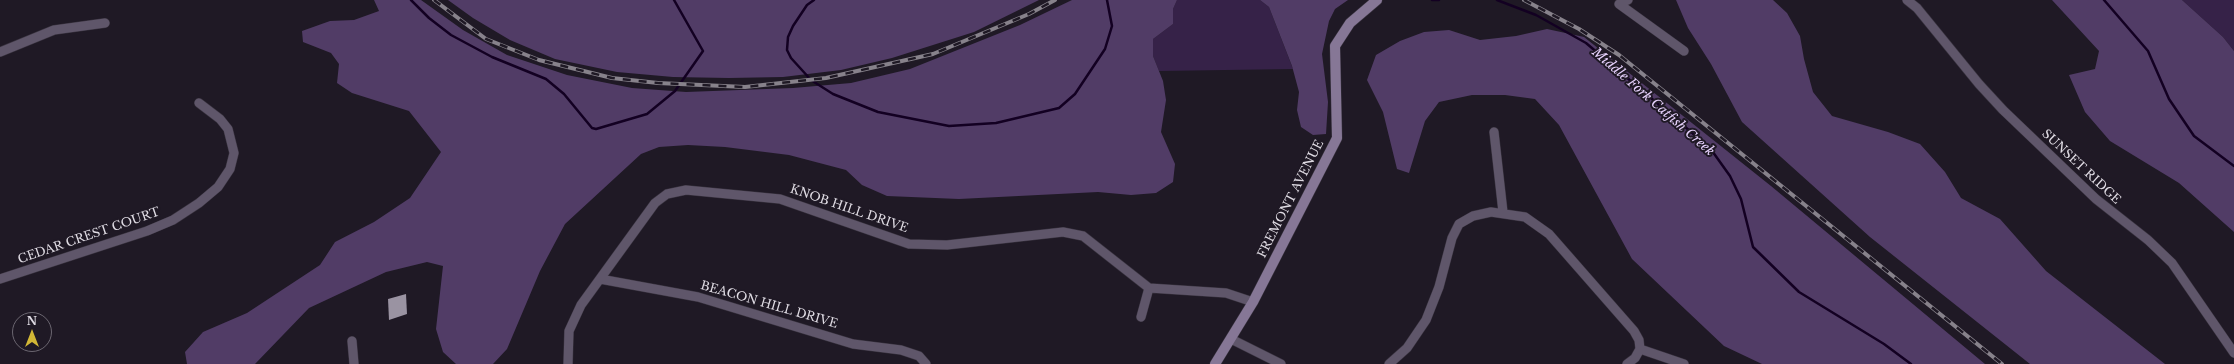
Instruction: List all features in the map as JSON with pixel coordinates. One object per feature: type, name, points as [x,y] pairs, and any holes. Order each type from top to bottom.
[{"type":"main road","name":"FREMONT AVENUE","points":[[1215,364],[1253,302],[1337,138],[1334,66],[1335,46],[1350,23],[1377,0]]},
{"type":"street","points":[[1628,0],[1618,4],[1684,51]]},
{"type":"street","name":"SUNSET RIDGE","points":[[1907,0],[1917,8],[1979,84],[2003,110],[2096,199],[2148,240],[2172,262],[2234,353]]},
{"type":"street","points":[[0,52],[54,30],[105,23]]},
{"type":"street","name":"CEDAR CREST COURT","points":[[0,279],[147,231],[173,220],[199,203],[218,187],[230,169],[234,153],[232,140],[228,129],[220,118],[199,103]]},
{"type":"street","points":[[1494,132],[1502,212]]},
{"type":"street","name":"KNOB HILL DRIVE","points":[[568,364],[569,331],[581,305],[655,203],[667,194],[686,190],[780,199],[848,224],[909,244],[947,244],[1063,232],[1083,236],[1149,288]]},
{"type":"street","points":[[1389,364],[1406,348],[1426,320],[1439,287],[1452,238],[1459,224],[1480,213],[1502,212],[1525,217],[1549,234],[1629,324],[1639,340],[1640,350],[1635,358],[1627,364]]},
{"type":"street","name":"BEACON HILL DRIVE","points":[[600,279],[698,297],[853,344],[901,350],[919,356],[926,364]]},
{"type":"street","points":[[1141,317],[1149,288],[1226,293],[1253,302]]},
{"type":"street","points":[[1231,339],[1260,352],[1281,364]]},
{"type":"street","points":[[352,341],[354,364]]},
{"type":"street","points":[[1640,350],[1684,364]]},
{"type":"shaded area","points":[[374,0],[421,0],[463,30],[507,55],[567,75],[632,88],[686,92],[793,88],[851,83],[910,69],[1020,25],[1072,0],[1177,0],[1173,9],[1173,24],[1153,39],[1153,56],[1163,81],[1166,100],[1161,132],[1175,164],[1173,182],[1156,193],[1131,195],[1098,192],[959,199],[887,196],[862,185],[846,170],[789,155],[725,147],[688,145],[659,147],[641,154],[565,224],[540,271],[507,349],[493,364],[456,364],[443,352],[436,329],[443,266],[427,262],[386,272],[309,308],[255,364],[187,364],[185,352],[203,332],[247,313],[320,265],[335,242],[374,222],[410,198],[441,152],[409,111],[352,93],[337,83],[339,64],[331,53],[303,42],[302,31],[330,21],[354,20],[379,11]]},
{"type":"shaded area","points":[[448,0],[1039,0],[974,32],[892,58],[841,70],[783,77],[729,78],[673,77],[617,72],[555,59],[510,40],[473,18]]},
{"type":"shaded area","points":[[1177,0],[1260,0],[1269,7],[1293,69],[1159,71],[1153,56],[1153,39],[1173,24],[1173,9]]},
{"type":"shaded area","points":[[1260,0],[1348,0],[1335,9],[1329,21],[1322,54],[1328,102],[1326,134],[1313,135],[1301,127],[1297,110],[1299,92],[1292,66],[1269,7]]},
{"type":"shaded area","points":[[1676,0],[1773,0],[1787,13],[1800,36],[1804,59],[1813,92],[1832,116],[1888,132],[1920,144],[1945,172],[1961,198],[2000,219],[2046,271],[2165,364],[2030,364],[1870,237],[1742,122],[1711,64],[1688,28]]},
{"type":"shaded area","points":[[2052,0],[2182,0],[2223,37],[2234,51],[2234,232],[2179,183],[2110,141],[2085,112],[2069,75],[2095,69],[2099,51]]},
{"type":"shaded area","points":[[2182,0],[2234,0],[2234,51],[2223,37]]},
{"type":"shaded area","points":[[1547,29],[1584,37],[1771,186],[1985,364],[1762,364],[1724,346],[1632,259],[1559,125],[1535,99],[1505,95],[1472,95],[1439,102],[1425,121],[1409,173],[1397,169],[1383,112],[1367,80],[1376,55],[1400,41],[1424,32],[1449,30],[1480,40],[1516,36]]},
{"type":"building","points":[[406,294],[407,314],[389,320],[388,299]]},
{"type":"waterway","name":"Middle Fork Catfish Creek","points":[[411,0],[429,18],[451,35],[492,57],[546,79],[564,94],[592,128],[596,129],[647,114],[675,91],[703,51],[674,0]]},
{"type":"waterway","name":"Middle Fork Catfish Creek","points":[[814,0],[807,5],[793,26],[788,37],[787,50],[791,58],[811,80],[833,94],[878,112],[949,126],[996,123],[1059,108],[1075,94],[1105,49],[1112,26],[1107,0]]},
{"type":"waterway","name":"Middle Fork Catfish Creek","points":[[1432,0],[1439,0]]},
{"type":"waterway","name":"Middle Fork Catfish Creek","points":[[1497,0],[1536,15],[1586,43],[1710,148],[1730,176],[1741,199],[1753,247],[1799,292],[1884,344],[1911,364]]},
{"type":"waterway","points":[[2104,0],[2148,51],[2169,99],[2194,136],[2234,166]]},
{"type":"railway","points":[[434,0],[486,39],[539,60],[612,78],[658,83],[745,87],[826,78],[933,54],[1029,14],[1055,0]]},
{"type":"railway","points":[[1524,0],[1579,29],[1619,55],[2002,364]]}]
